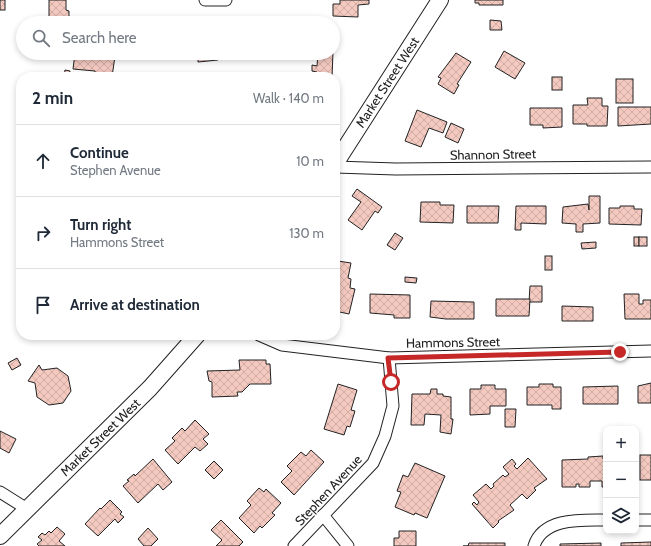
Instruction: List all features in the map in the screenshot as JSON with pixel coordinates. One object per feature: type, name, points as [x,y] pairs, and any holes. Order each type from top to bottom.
[{"type":"main road","name":"Market Street West","points":[[340,156],[440,0]]},
{"type":"main road","name":"Market Street West","points":[[0,536],[150,388],[193,340]]},
{"type":"street","points":[[205,0],[226,0]]},
{"type":"street","name":"Shannon Street","points":[[340,167],[396,169],[651,167]]},
{"type":"street","name":"Hammons Street","points":[[270,340],[282,345],[388,358],[651,351]]},
{"type":"street","name":"Stephen Avenue","points":[[294,546],[373,463],[385,436],[393,406],[388,358]]},
{"type":"street","points":[[0,492],[26,509]]},
{"type":"street","points":[[323,516],[348,546]]},
{"type":"street","points":[[534,546],[544,531],[558,524],[573,520],[603,520]]},
{"type":"street","points":[[639,520],[651,520]]},
{"type":"building","points":[[0,0],[5,0],[5,10],[0,10]]},
{"type":"building","points":[[49,0],[66,0],[66,10],[69,11],[69,16],[49,16]]},
{"type":"building","points":[[340,0],[369,0],[369,4],[358,5],[358,17],[333,16],[333,4],[340,4]]},
{"type":"building","points":[[475,0],[503,0],[503,5],[479,5],[479,3],[475,3]]},
{"type":"building","points":[[490,20],[501,21],[502,30],[490,30]]},
{"type":"building","points":[[504,51],[525,63],[515,79],[495,67]]},
{"type":"building","points":[[456,53],[471,62],[457,84],[459,85],[454,94],[438,84],[441,78],[438,77]]},
{"type":"building","points":[[74,60],[114,60],[113,72],[95,72],[73,69]]},
{"type":"building","points":[[198,60],[218,60],[198,62]]},
{"type":"building","points":[[317,60],[333,60],[332,72],[312,71],[312,65],[317,66]]},
{"type":"building","points":[[552,77],[562,77],[562,90],[552,90]]},
{"type":"building","points":[[616,79],[633,79],[633,103],[616,103]]},
{"type":"building","points":[[587,98],[602,98],[602,106],[608,106],[607,126],[573,124],[573,105],[588,105]]},
{"type":"building","points":[[618,107],[651,107],[651,124],[618,126]]},
{"type":"building","points":[[530,108],[562,108],[562,127],[543,128],[543,125],[530,125]]},
{"type":"building","points":[[417,110],[447,122],[443,133],[429,128],[421,147],[405,141]]},
{"type":"building","points":[[451,123],[464,129],[458,143],[445,137]]},
{"type":"building","points":[[357,189],[382,207],[378,213],[375,211],[362,230],[348,220],[361,202],[352,196]]},
{"type":"building","points":[[589,196],[600,196],[600,223],[583,224],[583,232],[576,232],[576,224],[562,223],[563,207],[588,204],[589,210]]},
{"type":"building","points":[[421,202],[440,202],[440,205],[454,205],[453,223],[420,222]]},
{"type":"building","points":[[467,206],[499,206],[498,223],[467,223]]},
{"type":"building","points":[[516,206],[546,206],[546,224],[521,223],[521,230],[515,230]]},
{"type":"building","points":[[620,206],[634,206],[634,209],[642,209],[641,225],[609,224],[609,208],[620,208]]},
{"type":"building","points":[[395,233],[403,238],[395,250],[387,245]]},
{"type":"building","points":[[634,237],[639,237],[639,246],[634,246]]},
{"type":"building","points":[[639,237],[647,237],[647,246],[639,246]]},
{"type":"building","points":[[596,242],[596,248],[582,249],[581,243]]},
{"type":"building","points":[[545,256],[552,256],[552,270],[545,270]]},
{"type":"building","points":[[340,261],[351,263],[348,278],[351,279],[350,288],[355,289],[349,314],[340,312]]},
{"type":"building","points":[[405,277],[417,278],[416,283],[405,282]]},
{"type":"building","points":[[530,286],[542,286],[542,302],[529,302]]},
{"type":"building","points":[[370,294],[410,295],[410,318],[394,318],[394,315],[370,313]]},
{"type":"building","points":[[624,294],[639,294],[639,304],[643,304],[643,300],[651,300],[651,319],[625,319]]},
{"type":"building","points":[[496,299],[530,299],[529,316],[496,316]]},
{"type":"building","points":[[431,301],[474,302],[474,319],[446,319],[430,317]]},
{"type":"building","points":[[562,306],[593,307],[593,321],[562,321]]},
{"type":"building","points":[[17,358],[21,365],[12,370],[8,363]]},
{"type":"building","points":[[239,360],[266,360],[266,364],[270,364],[271,384],[250,384],[242,392],[237,392],[238,396],[212,397],[212,382],[209,381],[207,371],[240,370]]},
{"type":"building","points":[[39,365],[42,370],[57,368],[68,376],[71,391],[63,403],[49,405],[37,397],[35,383],[28,381]]},
{"type":"building","points":[[651,383],[651,403],[638,403],[638,386]]},
{"type":"building","points":[[338,384],[357,390],[351,410],[355,411],[350,427],[347,426],[344,435],[324,429]]},
{"type":"building","points":[[539,384],[553,384],[553,387],[561,387],[561,409],[552,409],[552,405],[527,405],[527,387],[539,387]]},
{"type":"building","points":[[481,385],[495,385],[495,389],[506,389],[506,406],[490,406],[490,414],[470,415],[470,389],[481,389]]},
{"type":"building","points":[[618,386],[618,404],[583,404],[583,387]]},
{"type":"building","points":[[431,389],[437,389],[437,394],[443,394],[443,396],[451,397],[451,419],[453,419],[451,434],[440,432],[441,415],[425,414],[424,425],[411,425],[412,394],[430,394]]},
{"type":"building","points":[[505,409],[516,409],[515,427],[505,427]]},
{"type":"building","points":[[195,420],[209,434],[203,439],[208,444],[200,451],[195,447],[178,464],[165,450],[175,441],[172,438],[182,428],[185,431]]},
{"type":"building","points":[[0,431],[16,439],[9,453],[0,448]]},
{"type":"building","points":[[311,450],[324,462],[294,495],[281,482],[292,471],[287,466],[301,452],[306,456]]},
{"type":"building","points":[[640,455],[651,455],[651,480],[640,480]]},
{"type":"building","points":[[603,456],[603,487],[602,481],[590,481],[590,487],[579,487],[579,484],[576,484],[576,487],[562,487],[562,460],[588,459],[588,457]]},
{"type":"building","points":[[528,458],[547,479],[534,488],[536,490],[527,499],[522,494],[510,505],[514,510],[498,521],[499,522],[493,528],[472,504],[474,502],[477,505],[479,502],[473,495],[486,484],[491,489],[494,486],[493,484],[503,475],[505,477],[509,474],[503,467],[512,459],[516,464],[514,466],[517,469]]},
{"type":"building","points":[[153,459],[172,482],[163,490],[158,484],[138,503],[123,486],[129,481],[127,480],[134,474],[135,476]]},
{"type":"building","points":[[214,461],[223,470],[214,479],[205,470]]},
{"type":"building","points":[[415,463],[445,476],[427,518],[415,513],[414,515],[395,507],[401,492],[397,491],[403,475],[408,477]]},
{"type":"building","points":[[259,488],[264,492],[266,489],[281,503],[272,513],[275,515],[262,528],[260,526],[254,533],[239,518],[251,505],[247,501]]},
{"type":"building","points":[[110,500],[122,512],[120,514],[124,517],[118,523],[115,519],[98,536],[85,524]]},
{"type":"building","points":[[221,520],[243,542],[239,546],[216,546],[222,540],[211,530]]},
{"type":"building","points":[[57,527],[65,534],[59,541],[65,546],[39,546],[37,544],[42,540],[38,537],[42,533],[45,535],[49,531],[51,533]]},
{"type":"building","points":[[148,528],[158,539],[151,546],[144,546],[138,539]]},
{"type":"building","points":[[399,531],[416,531],[416,546],[394,546],[394,538],[399,538]]},
{"type":"building","points":[[651,542],[651,546],[621,546],[621,543]]},
{"type":"building","points":[[469,543],[505,543],[505,546],[468,546]]},
{"type":"building","points":[[601,543],[601,546],[560,546],[560,544]]},
{"type":"route","points":[[391,382],[388,358],[620,352]]}]
